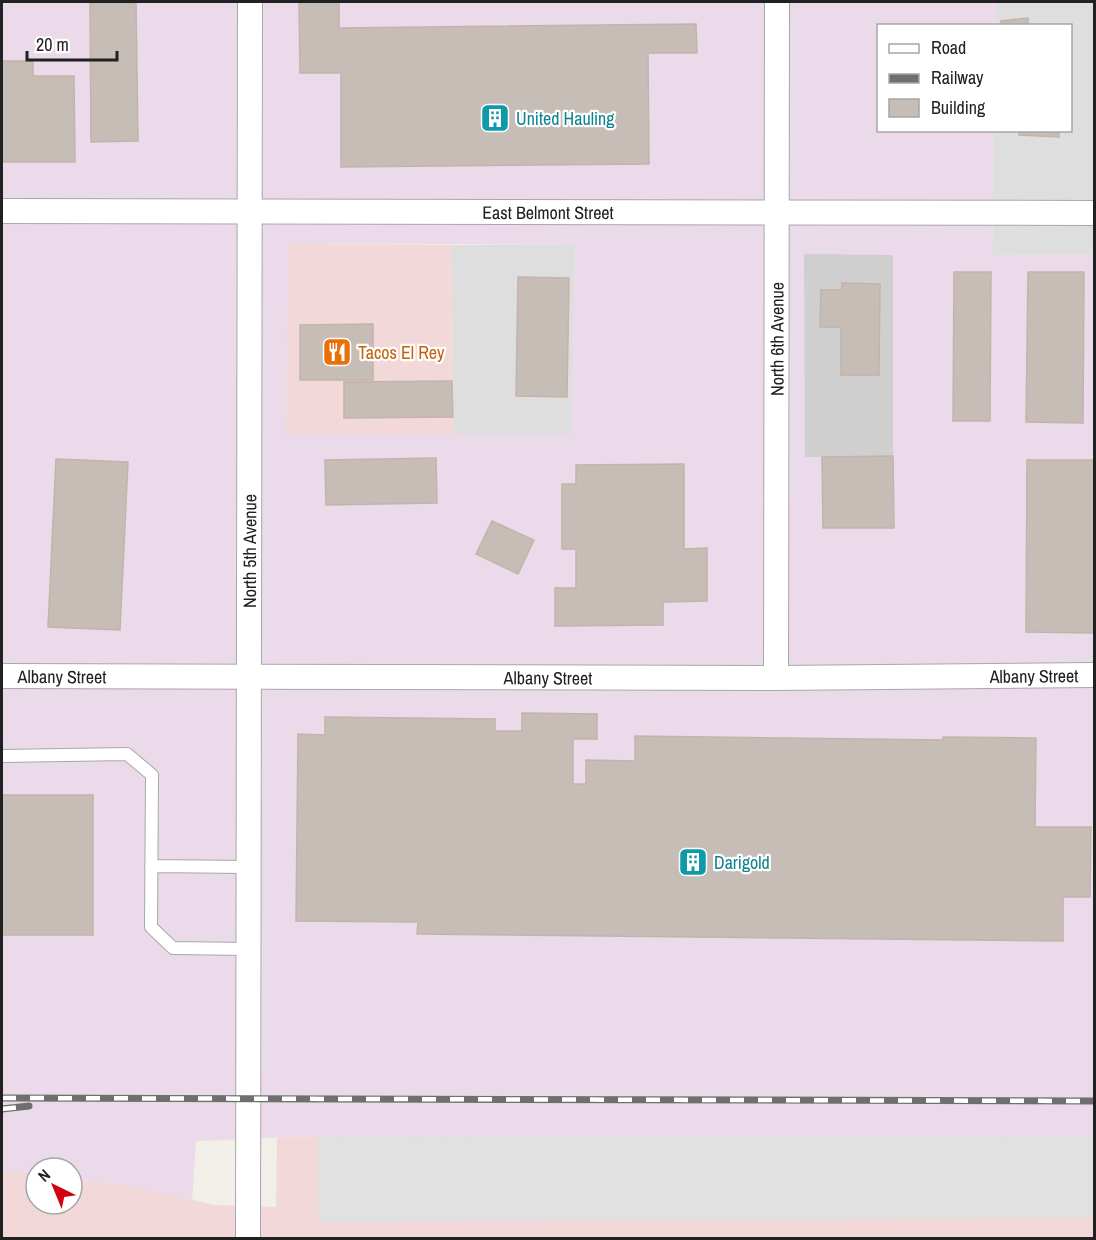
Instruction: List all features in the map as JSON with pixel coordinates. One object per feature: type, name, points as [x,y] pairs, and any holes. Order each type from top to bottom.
[{"type":"street","name":"North 5th Avenue","points":[[248,1239],[247,676],[250,2]]},
{"type":"street","name":"North 6th Avenue","points":[[776,678],[777,2]]},
{"type":"street","name":"East Belmont Street","points":[[2,211],[1095,213]]},
{"type":"street","name":"Albany Street","points":[[2,676],[776,678],[1095,675]]},
{"type":"lane","points":[[2,756],[127,754],[152,775],[150,927],[173,948],[247,949]]},
{"type":"lane","points":[[151,866],[247,867]]},
{"type":"shaded area","points":[[2,2],[996,2],[996,24],[877,24],[877,132],[994,132],[992,255],[1094,254],[1094,1137],[318,1136],[196,1141],[192,1200],[133,1186],[84,1180],[84,1156],[24,1156],[24,1173],[2,1170]],"holes":[[[288,243],[575,245],[572,434],[286,434]]]},
{"type":"shaded area","points":[[996,2],[1094,2],[1094,254],[992,255],[994,132],[1072,132],[1072,24],[996,24]]},
{"type":"shaded area","points":[[288,243],[451,245],[454,434],[286,434]]},
{"type":"shaded area","points":[[451,245],[575,245],[572,434],[454,434]]},
{"type":"shaded area","points":[[804,254],[893,255],[893,456],[805,457]]},
{"type":"shaded area","points":[[318,1136],[1094,1137],[1094,1238],[2,1238],[2,1170],[24,1173],[24,1216],[84,1216],[84,1180],[133,1186],[214,1205],[276,1207],[277,1138]]},
{"type":"shaded area","points":[[318,1136],[1094,1137],[1094,1218],[319,1222]]},
{"type":"building","name":"United Hauling","points":[[299,2],[339,2],[339,28],[696,24],[697,53],[648,53],[649,164],[341,167],[341,73],[300,73]]},
{"type":"building","points":[[90,3],[136,3],[138,141],[91,142]]},
{"type":"building","points":[[1028,18],[1028,24],[1001,24],[1001,21]]},
{"type":"building","points":[[2,61],[33,61],[33,76],[74,76],[75,162],[2,162]]},
{"type":"building","points":[[1019,132],[1059,132],[1059,137],[1019,135]]},
{"type":"building","points":[[954,272],[991,272],[990,421],[953,421]]},
{"type":"building","points":[[1028,272],[1084,272],[1083,423],[1026,422]]},
{"type":"building","points":[[518,277],[569,278],[567,397],[516,396]]},
{"type":"building","points":[[842,283],[880,284],[879,375],[841,375],[841,327],[820,327],[821,290],[842,290]]},
{"type":"building","name":"Tacos El Rey","points":[[373,324],[373,380],[300,380],[300,325]]},
{"type":"building","points":[[452,381],[453,417],[344,418],[344,382]]},
{"type":"building","points":[[893,456],[894,528],[823,528],[822,457]]},
{"type":"building","points":[[436,458],[437,503],[326,505],[325,460]]},
{"type":"building","points":[[56,459],[128,462],[120,630],[48,627]]},
{"type":"building","points":[[1027,460],[1094,460],[1094,633],[1026,632]]},
{"type":"building","points":[[684,464],[684,549],[707,548],[707,601],[663,602],[663,625],[555,626],[555,588],[576,588],[576,549],[562,549],[562,484],[576,484],[576,465]]},
{"type":"building","points":[[492,521],[534,540],[518,574],[476,554]]},
{"type":"building","name":"Darigold","points":[[522,713],[597,714],[597,739],[573,739],[573,784],[586,784],[586,760],[635,761],[635,736],[943,740],[943,737],[1036,738],[1035,827],[1091,827],[1090,897],[1063,897],[1063,941],[417,934],[418,922],[296,921],[298,734],[325,735],[325,717],[495,719],[495,731],[522,731]]},
{"type":"building","points":[[2,795],[93,795],[93,935],[2,935]]},
{"type":"railway","points":[[2,1098],[1094,1101]]},
{"type":"railway","points":[[2,1109],[29,1106]]},
{"type":"place","name":"United Hauling","points":[[495,118]]},
{"type":"place","name":"Tacos El Rey","points":[[337,352]]},
{"type":"place","name":"Darigold","points":[[693,862]]}]
